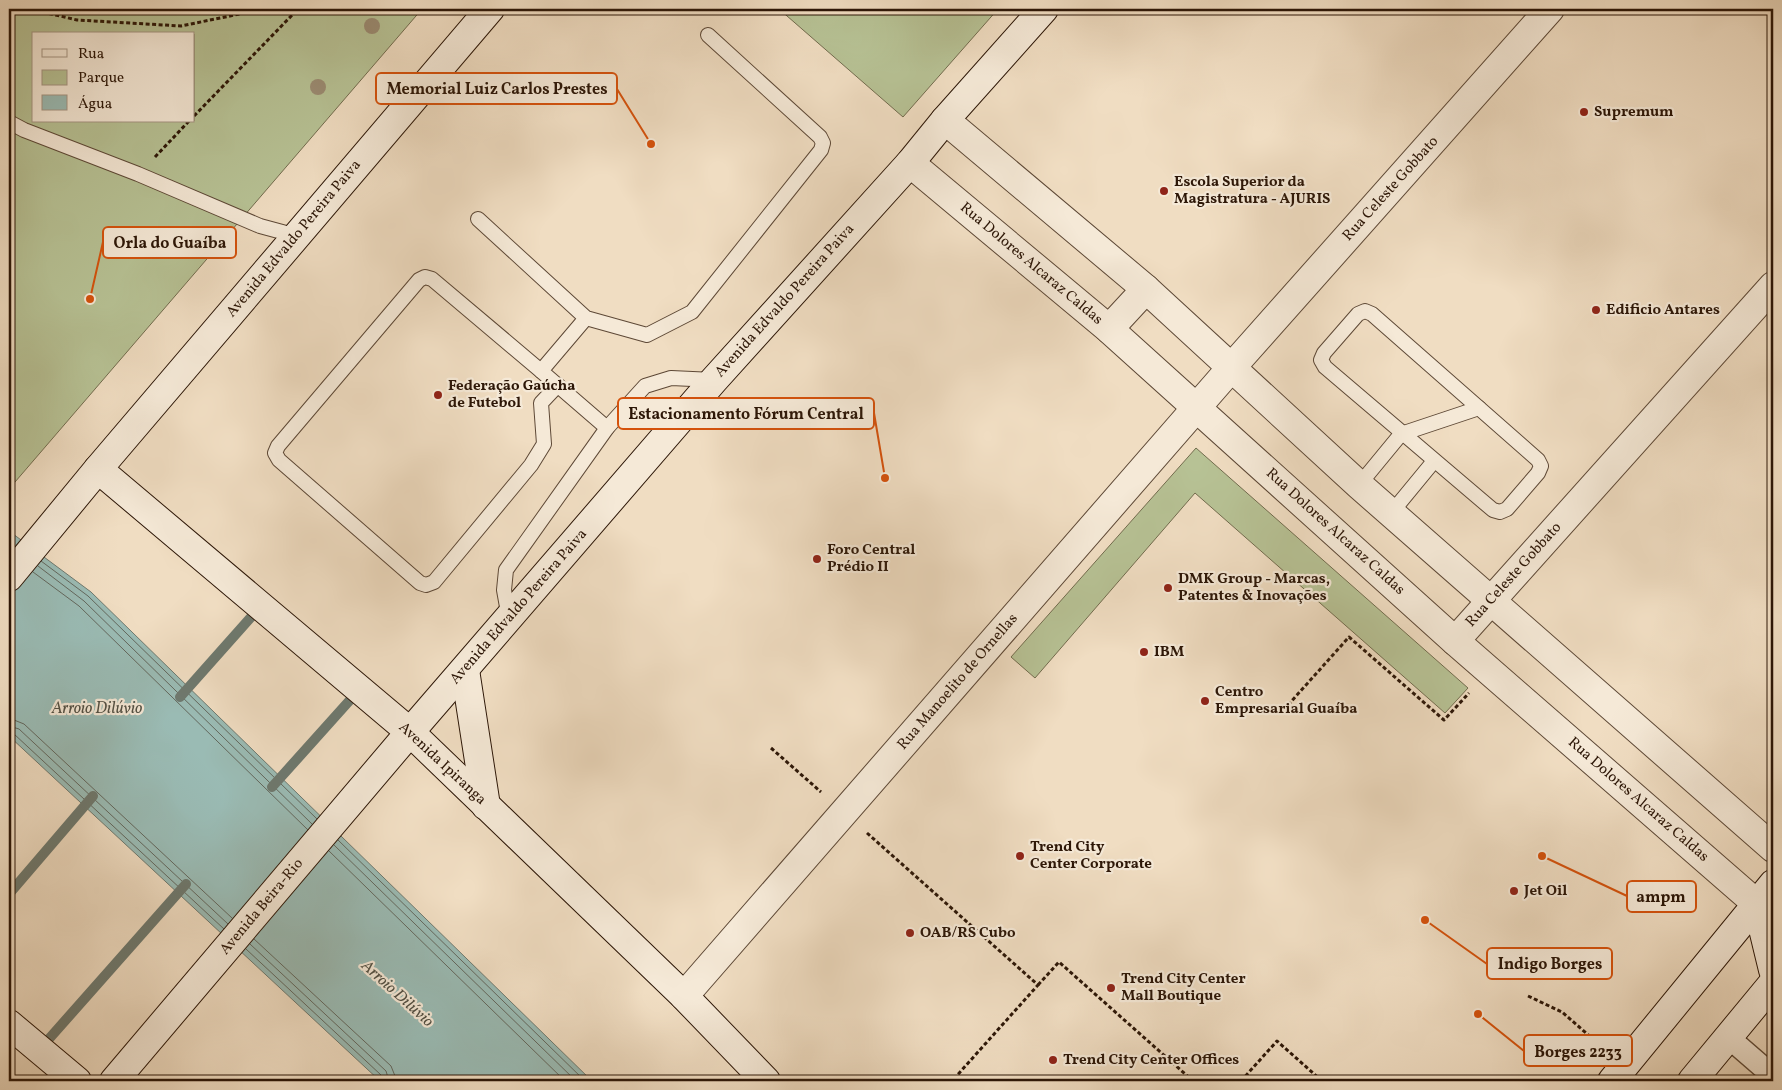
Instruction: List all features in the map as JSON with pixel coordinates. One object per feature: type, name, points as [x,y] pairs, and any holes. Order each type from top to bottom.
[{"type":"street","name":"Avenida Edvaldo Pereira Paiva","points":[[98,469],[490,9]]},
{"type":"street","name":"Avenida Edvaldo Pereira Paiva","points":[[410,732],[714,380],[910,163],[945,120],[1044,9]]},
{"type":"street","name":"Rua Celeste Gobbato","points":[[1231,368],[1550,9]]},
{"type":"street","points":[[945,120],[1146,289],[1359,485],[1773,848]]},
{"type":"street","name":"Rua Dolores Alcaraz Caldas","points":[[910,163],[1109,329],[1455,641],[1765,894]]},
{"type":"street","name":"Rua Celeste Gobbato","points":[[1455,641],[1773,286]]},
{"type":"street","points":[[1109,329],[1146,289]]},
{"type":"street","name":"Rua Manoelito de Ornellas","points":[[684,996],[1231,368]]},
{"type":"street","points":[[9,577],[98,469]]},
{"type":"street","name":"Avenida Ipiranga","points":[[98,469],[410,732],[684,996],[766,1081]]},
{"type":"street","points":[[465,670],[486,806]]},
{"type":"street","name":"Avenida Beira-Rio","points":[[114,1081],[410,732]]},
{"type":"street","points":[[1765,894],[1773,970]]},
{"type":"street","points":[[1618,1074],[1765,894]]},
{"type":"street","points":[[1692,1081],[1773,983]]},
{"type":"street","points":[[9,1024],[77,1081]]},
{"type":"street","points":[[1728,1038],[1773,1076]]},
{"type":"lane","points":[[478,219],[586,318],[647,335],[692,312],[821,150],[823,143],[820,137],[708,35]]},
{"type":"lane","points":[[9,122],[24,130],[138,174],[260,226],[297,236]]},
{"type":"lane","points":[[558,386],[541,404],[544,444],[532,465],[434,582],[426,585],[420,583],[279,460],[276,453],[278,446],[419,280],[425,277],[432,279],[608,428]]},
{"type":"lane","points":[[1365,311],[1372,314],[1479,408],[1538,460],[1541,466],[1538,473],[1507,509],[1500,512],[1493,510],[1401,434],[1325,367],[1321,360],[1324,353],[1358,314],[1365,311]]},
{"type":"lane","points":[[540,371],[586,318]]},
{"type":"lane","points":[[510,618],[504,590],[506,570],[608,428],[645,386],[671,378],[714,380]]},
{"type":"lane","points":[[1359,485],[1401,434],[1479,408]]},
{"type":"lane","points":[[1392,512],[1434,461]]},
{"type":"path","points":[[30,9],[77,20],[181,26],[264,9]]},
{"type":"path","points":[[195,115],[298,9]]},
{"type":"path","points":[[138,174],[188,122]]},
{"type":"path","points":[[1288,705],[1349,636],[1444,720],[1489,670]]},
{"type":"path","points":[[885,849],[1038,986]]},
{"type":"path","points":[[952,1081],[1059,962],[1193,1081]]},
{"type":"path","points":[[1528,996],[1562,1012],[1618,1074]]},
{"type":"path","points":[[1241,1081],[1277,1041],[1322,1081]]},
{"type":"green space","points":[[9,9],[422,9],[9,489]]},
{"type":"green space","points":[[779,9],[998,9],[903,117]]},
{"type":"green space","points":[[1196,448],[1468,688],[1445,713],[1195,493],[1035,678],[1011,657]]},
{"type":"water","name":"Arroio Dilúvio","points":[[9,531],[91,592],[592,1081],[380,1081],[9,736]]},
{"type":"waterway","points":[[180,697],[260,607]]},
{"type":"waterway","points":[[272,787],[359,690]]},
{"type":"waterway","points":[[9,894],[93,796]]},
{"type":"waterway","points":[[40,1049],[186,884]]},
{"type":"place","name":"Supremum","points":[[1584,112]]},
{"type":"place","name":"Memorial Luiz Carlos Prestes","points":[[651,144]]},
{"type":"place","name":"Escola Superior da Magistratura - AJURIS","points":[[1164,191]]},
{"type":"place","name":"Orla do Guaíba","points":[[90,299]]},
{"type":"place","name":"Edificio Antares","points":[[1596,310]]},
{"type":"place","name":"Federação Gaúcha de Futebol","points":[[438,395]]},
{"type":"place","name":"Estacionamento Fórum Central","points":[[885,478]]},
{"type":"place","name":"Foro Central Prédio II","points":[[817,559]]},
{"type":"place","name":"DMK Group - Marcas, Patentes & Inovações","points":[[1168,588]]},
{"type":"place","name":"IBM","points":[[1144,652]]},
{"type":"place","name":"Centro Empresarial Guaíba","points":[[1205,701]]},
{"type":"place","name":"Trend City Center Corporate","points":[[1020,856]]},
{"type":"place","name":"ampm","points":[[1542,856]]},
{"type":"place","name":"Jet Oil","points":[[1514,891]]},
{"type":"place","name":"Indigo Borges","points":[[1425,920]]},
{"type":"place","name":"OAB/RS Cubo","points":[[910,933]]},
{"type":"place","name":"Trend City Center Mall Boutique","points":[[1111,988]]},
{"type":"place","name":"Borges 2233","points":[[1478,1014]]},
{"type":"place","name":"Trend City Center Offices","points":[[1053,1060]]}]
